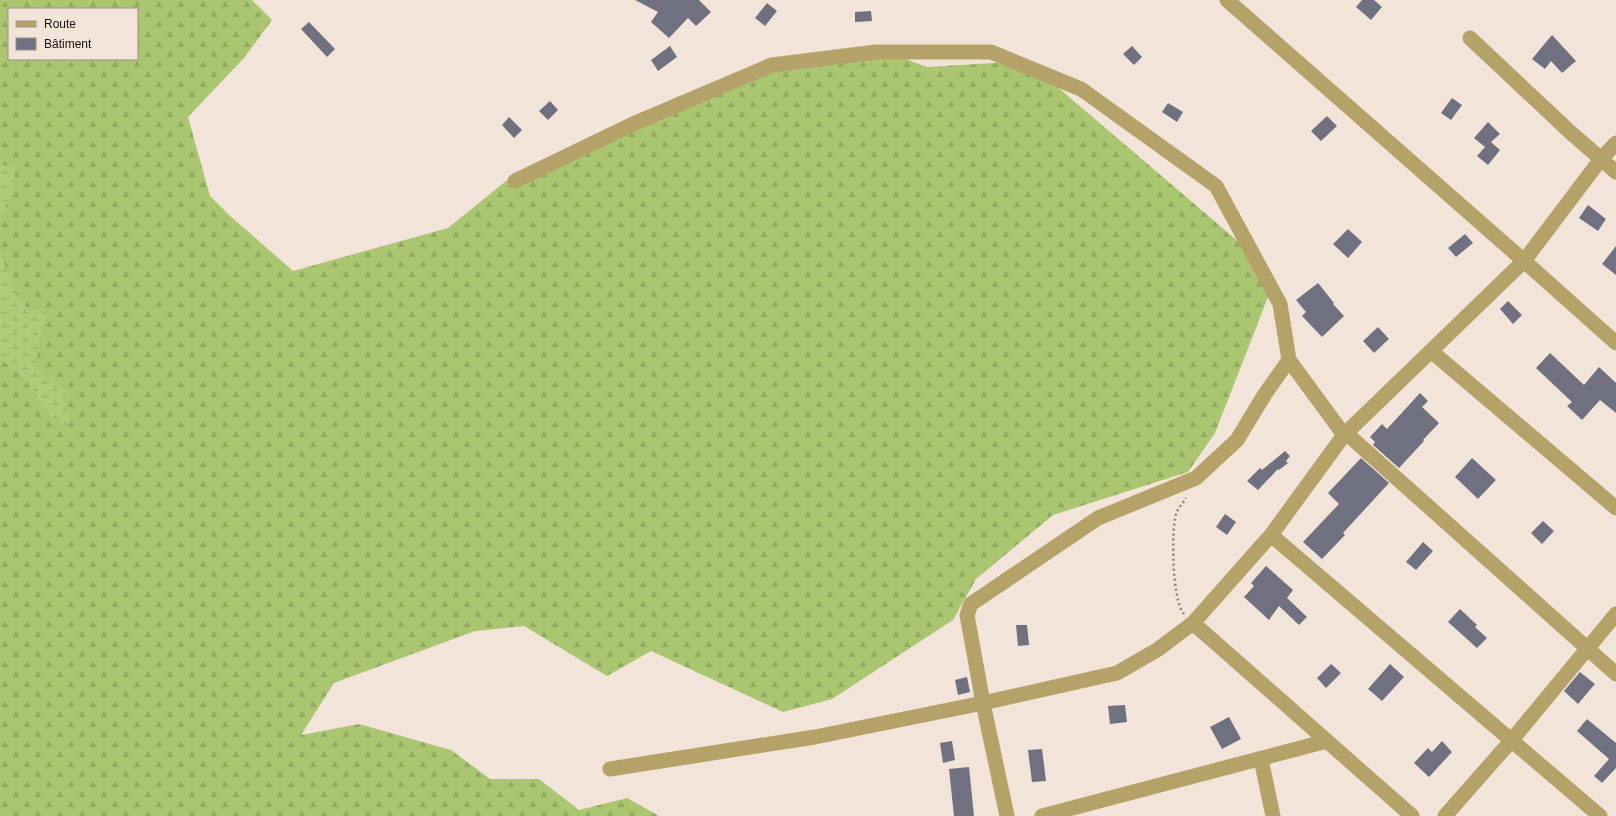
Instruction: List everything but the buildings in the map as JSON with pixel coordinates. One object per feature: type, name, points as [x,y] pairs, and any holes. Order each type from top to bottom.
[{"type":"street","points":[[1227,0],[1616,343]]},
{"type":"street","points":[[1470,38],[1570,132],[1616,172]]},
{"type":"street","points":[[515,181],[633,124],[772,65],[876,52],[991,52],[1080,89],[1216,186],[1280,304],[1289,360],[1345,434],[1616,674]]},
{"type":"street","points":[[610,769],[815,737],[983,703],[1117,673],[1156,650],[1193,623],[1271,535],[1345,434],[1524,261],[1602,159],[1616,143]]},
{"type":"street","points":[[1431,351],[1616,508]]},
{"type":"street","points":[[1007,816],[983,703],[967,615],[971,604],[1098,518],[1196,478],[1236,440],[1265,394],[1289,360]]},
{"type":"street","points":[[1271,535],[1600,816]]},
{"type":"street","points":[[1445,816],[1511,741],[1616,614]]},
{"type":"street","points":[[1193,623],[1412,816]]},
{"type":"street","points":[[1042,816],[1327,741]]},
{"type":"street","points":[[1261,759],[1273,816]]},
{"type":"path","points":[[1193,623],[1182,612],[1177,599],[1173,549],[1176,514],[1196,478]]},
{"type":"green space","points":[[0,0],[252,0],[272,20],[244,58],[188,117],[210,196],[228,214],[293,271],[448,228],[506,181],[743,70],[892,54],[927,67],[1027,61],[1247,249],[1270,292],[1215,433],[1188,472],[1053,515],[976,579],[953,620],[832,699],[783,712],[651,651],[607,676],[524,626],[475,631],[334,683],[301,735],[359,724],[451,750],[490,779],[539,779],[579,810],[627,798],[659,816],[0,816]]},
{"type":"green space","points":[[0,165],[15,167],[14,185],[0,220]]},
{"type":"green space","points":[[0,251],[14,291],[29,311],[44,309],[46,318],[41,332],[35,369],[64,390],[69,427],[52,418],[21,374],[0,359]]}]
